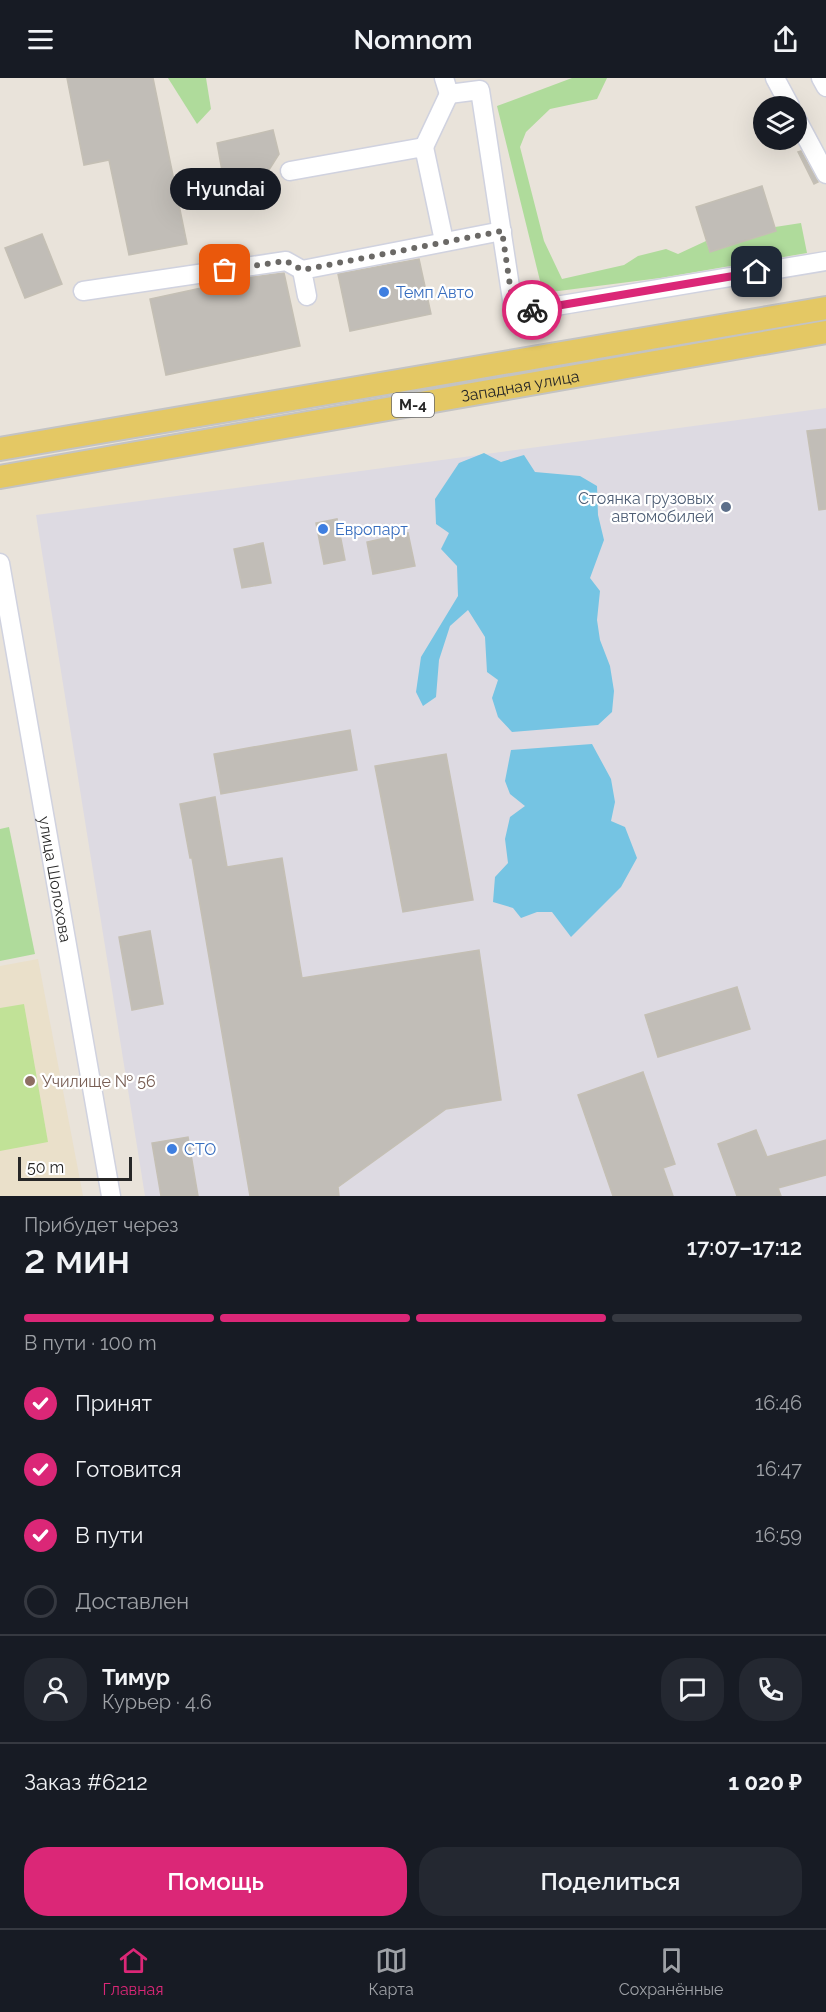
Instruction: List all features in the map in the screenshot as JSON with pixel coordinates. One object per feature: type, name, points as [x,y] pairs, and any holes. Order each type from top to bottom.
[{"type":"main road","name":"Западная улица","points":[[0,449],[826,308]]},
{"type":"main road","name":"Западная улица","points":[[0,477],[826,332]]},
{"type":"street","points":[[775,78],[785,96]]},
{"type":"street","points":[[821,78],[826,87]]},
{"type":"street","points":[[444,242],[424,147],[446,86],[483,84],[514,313],[826,261]]},
{"type":"street","points":[[807,139],[826,174]]},
{"type":"street","points":[[290,171],[424,147]]},
{"type":"street","points":[[84,291],[286,261],[302,270],[502,231]]},
{"type":"street","points":[[302,270],[307,296]]},
{"type":"street","name":"улица Шолохова","points":[[0,563],[5,621],[111,1196]]},
{"type":"shaded area","points":[[826,408],[826,1196],[145,1196],[36,515]]},
{"type":"shaded area","name":"Училище № 56","points":[[38,959],[83,1196],[0,1196],[0,966]]},
{"type":"green space","points":[[168,78],[206,78],[211,109],[197,124]]},
{"type":"green space","points":[[572,78],[607,78],[597,99],[550,109],[526,132],[520,147],[544,241],[562,279],[624,265],[638,256],[666,249],[678,254],[706,241],[710,252],[776,231],[775,227],[801,223],[807,253],[660,278],[543,293],[497,106]]},
{"type":"green space","points":[[9,827],[35,954],[0,961],[0,829]]},
{"type":"green space","points":[[24,1004],[48,1142],[0,1151],[0,1008]]},
{"type":"water","points":[[484,453],[501,462],[524,455],[535,472],[580,476],[597,486],[598,515],[604,540],[590,578],[600,591],[597,620],[600,640],[610,666],[614,691],[612,712],[598,725],[512,732],[498,717],[492,698],[498,680],[487,672],[485,637],[468,610],[450,626],[439,660],[436,697],[423,706],[416,692],[421,657],[458,596],[457,566],[441,549],[449,533],[436,524],[435,499],[459,463]]},
{"type":"water","points":[[592,744],[611,779],[615,802],[611,821],[625,827],[637,858],[621,887],[571,937],[552,912],[537,912],[521,918],[513,908],[493,902],[495,877],[508,863],[505,839],[510,817],[525,806],[510,794],[505,781],[511,750]]},
{"type":"building","points":[[67,78],[153,78],[187,244],[129,255],[109,160],[84,165]]},
{"type":"building","points":[[273,130],[279,154],[250,200],[228,204],[217,143]]},
{"type":"building","points":[[801,151],[818,182],[814,184],[798,152]]},
{"type":"building","points":[[762,186],[776,231],[710,252],[696,207]]},
{"type":"building","points":[[42,234],[62,284],[25,298],[5,248]]},
{"type":"building","name":"Темп Авто","points":[[419,259],[431,314],[350,331],[338,274]]},
{"type":"building","points":[[284,273],[300,346],[166,375],[150,299],[252,277]]},
{"type":"building","points":[[826,429],[826,509],[819,510],[807,431]]},
{"type":"building","points":[[337,519],[345,560],[324,564],[316,523]]},
{"type":"building","points":[[408,533],[415,566],[373,574],[367,542]]},
{"type":"building","points":[[263,543],[271,583],[242,588],[234,549]]},
{"type":"building","points":[[350,730],[357,770],[221,794],[214,754]]},
{"type":"building","points":[[446,754],[473,900],[403,912],[375,766]]},
{"type":"building","points":[[215,797],[227,867],[282,858],[302,978],[479,950],[501,1100],[446,1109],[338,1187],[339,1196],[250,1196],[192,858],[190,858],[180,804]]},
{"type":"building","points":[[150,931],[163,1004],[132,1010],[119,937]]},
{"type":"building","points":[[737,987],[750,1029],[658,1057],[645,1015]]},
{"type":"building","points":[[643,1072],[675,1164],[663,1168],[673,1196],[613,1196],[578,1095]]},
{"type":"building","points":[[756,1130],[767,1157],[826,1140],[826,1175],[778,1188],[781,1196],[737,1196],[718,1144]]},
{"type":"building","points":[[188,1137],[198,1196],[161,1196],[152,1143]]},
{"type":"way so far","points":[[225,270],[286,261],[302,270],[502,231],[514,313],[532,310]]},
{"type":"place","name":"Hyundai","points":[[225,270]]},
{"type":"place","name":"Темп Авто","points":[[384,292]]},
{"type":"place","name":"Стоянка грузовых автомобилей","points":[[726,507]]},
{"type":"place","name":"Европарт","points":[[323,529]]},
{"type":"place","name":"Училище № 56","points":[[30,1081]]},
{"type":"place","name":"СТО","points":[[172,1149]]},
{"type":"route","points":[[532,310],[757,272]]}]
